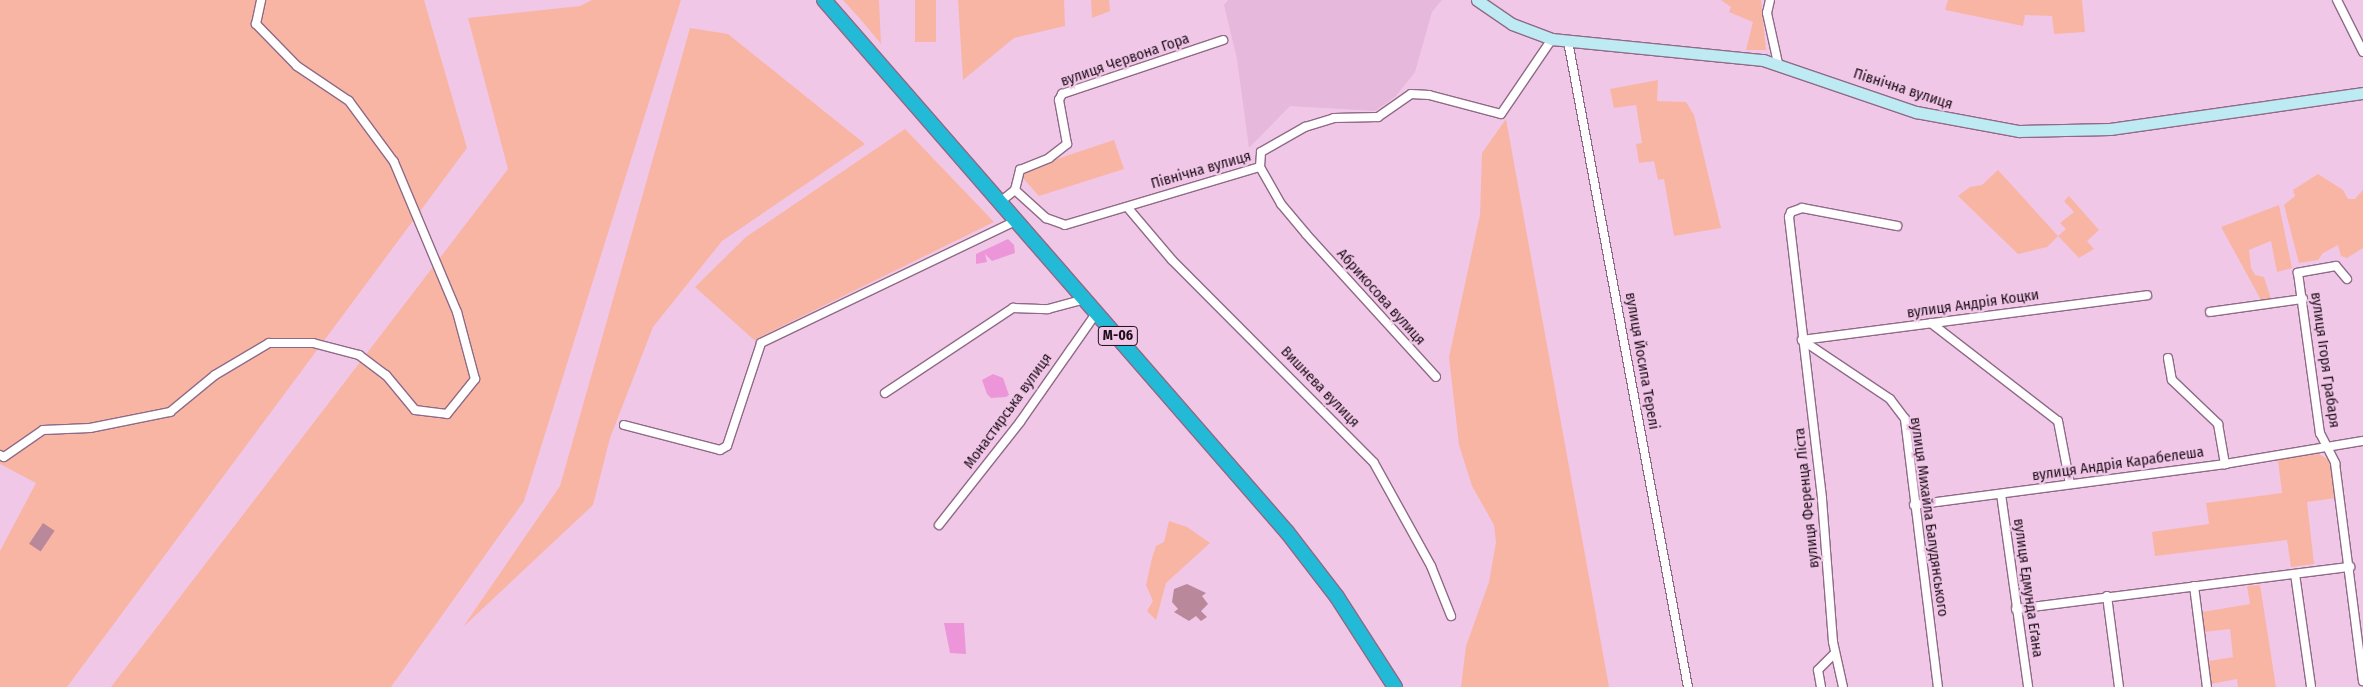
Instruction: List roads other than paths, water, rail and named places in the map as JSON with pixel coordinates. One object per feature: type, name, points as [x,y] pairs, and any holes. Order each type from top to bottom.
[{"type":"highway","name":"М-06","points":[[824,0],[1305,554],[1337,597],[1394,687]]},
{"type":"street","points":[[0,455],[4,457],[43,430],[90,428],[170,412],[214,375],[269,343],[312,343],[359,355],[386,375],[415,410],[447,414],[475,379],[457,312],[394,162],[349,101],[297,66],[256,24],[261,0]]},
{"type":"street","name":"Північна вулиця","points":[[1477,0],[1512,24],[1552,39],[1706,52],[1778,63],[1916,112],[2019,131],[2110,129],[2363,93]]},
{"type":"street","points":[[1770,0],[1769,29],[1778,63]]},
{"type":"street","points":[[2337,0],[2363,52]]},
{"type":"street","points":[[1260,167],[1261,152],[1306,126],[1334,118],[1378,117],[1411,94],[1430,94],[1501,114],[1552,39]]},
{"type":"street","name":"вулиця Червона Гора","points":[[1000,202],[1015,190],[1020,170],[1049,158],[1067,144],[1058,100],[1062,94],[1223,40]]},
{"type":"street","name":"вулиця Йосипа Терелі","points":[[1568,41],[1688,687]]},
{"type":"street","name":"Північна вулиця","points":[[1015,190],[1037,211],[1058,224],[1101,216],[1260,167],[1306,234]]},
{"type":"street","name":"Вишнева вулиця","points":[[1128,208],[1172,260],[1374,463],[1431,566],[1451,616]]},
{"type":"street","name":"вулиця Ференца Ліста","points":[[1843,687],[1831,656],[1822,507],[1788,223],[1791,212],[1802,208],[1897,226]]},
{"type":"street","points":[[624,424],[720,450],[727,446],[761,343],[1016,221]]},
{"type":"street","name":"Абрикосова вулиця","points":[[1306,234],[1436,377]]},
{"type":"street","name":"вулиця Ігоря Грабаря","points":[[2347,279],[2336,266],[2298,272],[2325,447],[2335,463],[2350,567],[2363,681]]},
{"type":"street","name":"вулиця Андрія Коцки","points":[[1802,340],[2147,295]]},
{"type":"street","points":[[884,393],[1013,308],[1048,309],[1085,299]]},
{"type":"street","points":[[2210,312],[2303,299]]},
{"type":"street","name":"Монастирська вулиця","points":[[938,525],[1020,422],[1096,312]]},
{"type":"street","points":[[1931,323],[2058,421],[2070,484]]},
{"type":"street","name":"вулиця Михайла Балудянського","points":[[1802,340],[1867,382],[1900,410],[1904,419],[1938,687]]},
{"type":"street","points":[[2168,358],[2172,380],[2218,424],[2225,464]]},
{"type":"street","name":"вулиця Андрія Карабелеша","points":[[1914,505],[2225,464],[2363,441]]},
{"type":"street","name":"вулиця Едмунда Еґана","points":[[2001,494],[2028,687]]},
{"type":"street","points":[[2016,610],[2107,596],[2350,567]]},
{"type":"street","points":[[2295,574],[2311,687]]},
{"type":"street","points":[[2194,586],[2208,687]]},
{"type":"street","points":[[2107,596],[2118,687]]},
{"type":"street","points":[[1821,687],[1820,667],[1831,656]]}]
